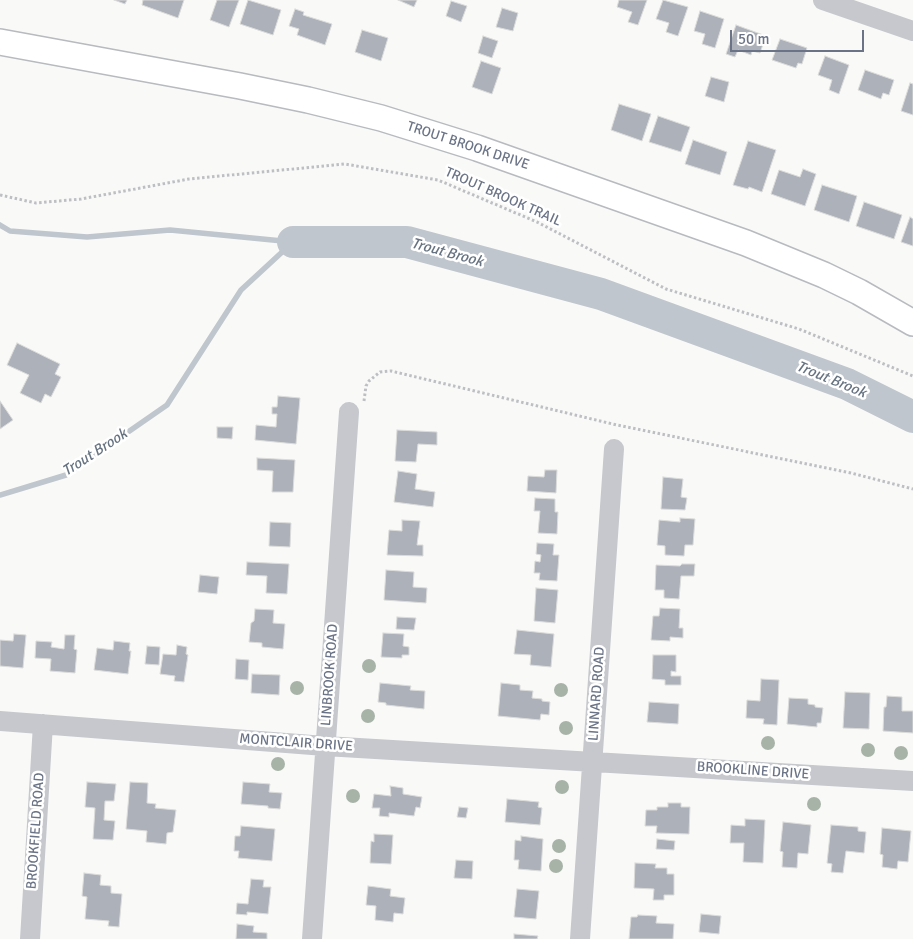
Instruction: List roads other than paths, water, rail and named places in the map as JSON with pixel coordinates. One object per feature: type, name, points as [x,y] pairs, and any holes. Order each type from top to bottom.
[{"type":"main road","name":"TROUT BROOK DRIVE","points":[[0,42],[240,86],[381,118],[477,148],[754,247],[824,274],[913,323]]},
{"type":"street","points":[[823,0],[913,31]]},
{"type":"street","name":"LINBROOK ROAD","points":[[312,939],[325,746],[356,407]]},
{"type":"street","name":"LINNARD ROAD","points":[[580,939],[614,449]]},
{"type":"street","name":"MONTCLAIR DRIVE","points":[[0,721],[325,746],[592,761]]},
{"type":"street","name":"BROOKFIELD ROAD","points":[[30,939],[43,724]]},
{"type":"street","name":"BROOKLINE DRIVE","points":[[592,761],[913,781]]},
{"type":"waterway","points":[[0,225],[10,231],[87,237],[170,230],[293,242]]},
{"type":"waterway","name":"Trout Brook","points":[[0,495],[66,475],[167,405],[241,290],[293,242]]},
{"type":"waterway","name":"Trout Brook","points":[[293,242],[407,242],[601,294],[847,384],[913,417]]}]
